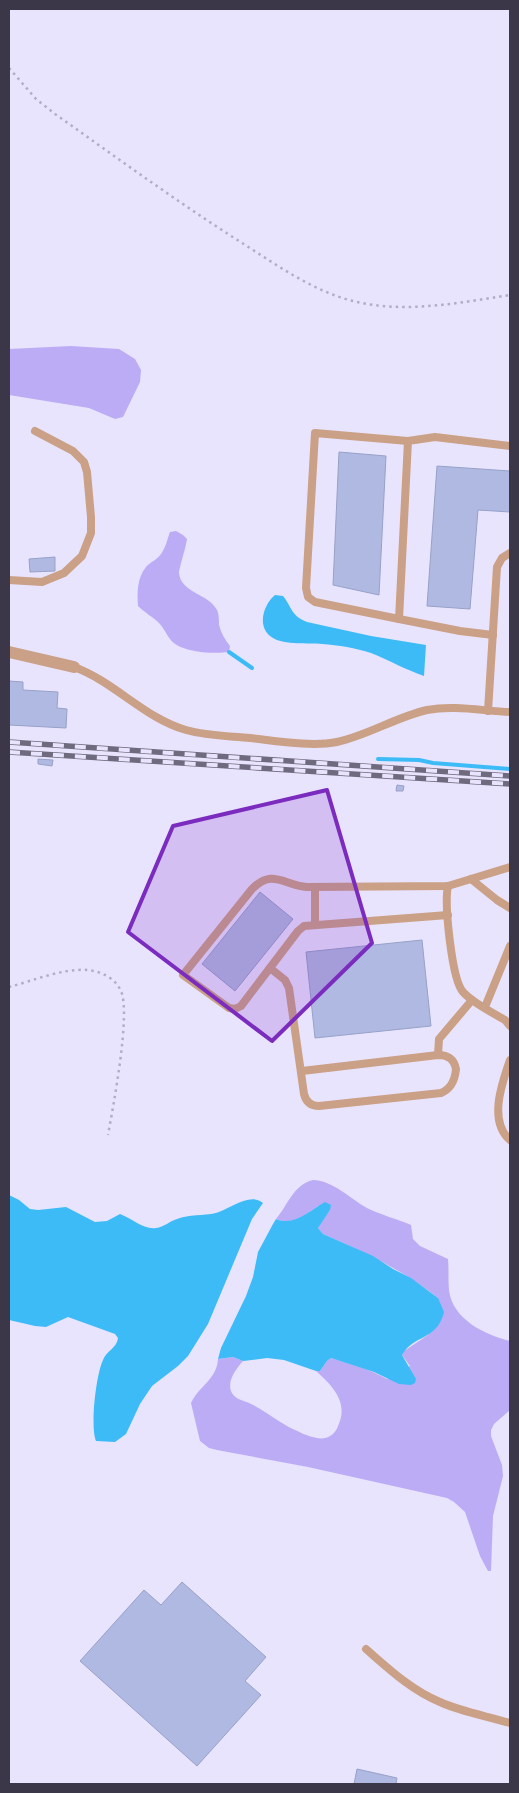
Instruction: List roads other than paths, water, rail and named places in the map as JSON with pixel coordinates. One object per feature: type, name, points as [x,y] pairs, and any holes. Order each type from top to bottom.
[{"type":"street","points":[[9,652],[74,667]]},
{"type":"lane","points":[[9,580],[42,582],[64,573],[82,556],[91,533],[87,472],[84,462],[73,451],[35,431]]},
{"type":"lane","points":[[493,635],[460,631],[315,602],[308,597],[306,588],[315,433],[408,441],[435,437],[510,446]]},
{"type":"lane","points":[[399,619],[408,441]]},
{"type":"lane","points":[[488,711],[498,567],[502,558],[510,553]]},
{"type":"lane","points":[[74,667],[97,678],[161,720],[188,730],[207,734],[279,741],[331,743],[355,737],[406,716],[427,710],[450,708],[510,712]]},
{"type":"lane","points":[[448,915],[304,926],[240,1007],[235,1009],[229,1008],[183,975],[257,884],[268,878],[274,878],[294,885],[316,887],[448,886],[510,867]]},
{"type":"lane","points":[[472,879],[497,900],[510,908]]},
{"type":"lane","points":[[448,886],[446,899],[457,983],[472,1000],[506,1020],[510,1026]]},
{"type":"lane","points":[[315,924],[316,887]]},
{"type":"lane","points":[[485,1007],[510,946]]},
{"type":"lane","points":[[270,968],[285,980],[289,988],[305,1097],[314,1106],[444,1092],[450,1087],[456,1069],[451,1059],[438,1055],[302,1071]]},
{"type":"lane","points":[[438,1055],[437,1046],[439,1039],[472,1000]]},
{"type":"lane","points":[[510,1060],[498,1113],[499,1126],[510,1140]]},
{"type":"lane","points":[[366,1649],[398,1677],[429,1697],[451,1706],[510,1722]]},
{"type":"water","points":[[275,595],[283,596],[295,614],[307,622],[371,636],[426,645],[424,676],[371,653],[328,644],[290,643],[273,638],[264,628],[263,616],[267,605]]},
{"type":"water","points":[[9,1195],[30,1209],[66,1207],[95,1222],[107,1221],[120,1214],[142,1226],[151,1228],[162,1226],[182,1217],[216,1213],[246,1200],[258,1200],[263,1203],[252,1219],[208,1324],[188,1356],[152,1386],[140,1404],[126,1434],[115,1442],[96,1441],[94,1424],[95,1400],[100,1367],[104,1357],[117,1341],[118,1338],[115,1334],[68,1317],[46,1327],[9,1320]]},
{"type":"water","points":[[325,1202],[331,1205],[330,1210],[318,1228],[323,1234],[373,1256],[411,1278],[438,1298],[444,1312],[441,1321],[431,1333],[407,1348],[402,1355],[416,1379],[415,1383],[411,1385],[399,1384],[374,1372],[331,1358],[320,1371],[284,1360],[267,1358],[243,1361],[233,1357],[218,1359],[221,1348],[246,1296],[253,1277],[258,1252],[276,1219],[289,1221],[295,1219]]},
{"type":"waterway","points":[[229,652],[252,668]]},
{"type":"waterway","points":[[378,759],[419,760],[433,763],[510,769]]},
{"type":"railway","points":[[9,742],[510,776]]},
{"type":"railway","points":[[9,752],[510,784]]}]
